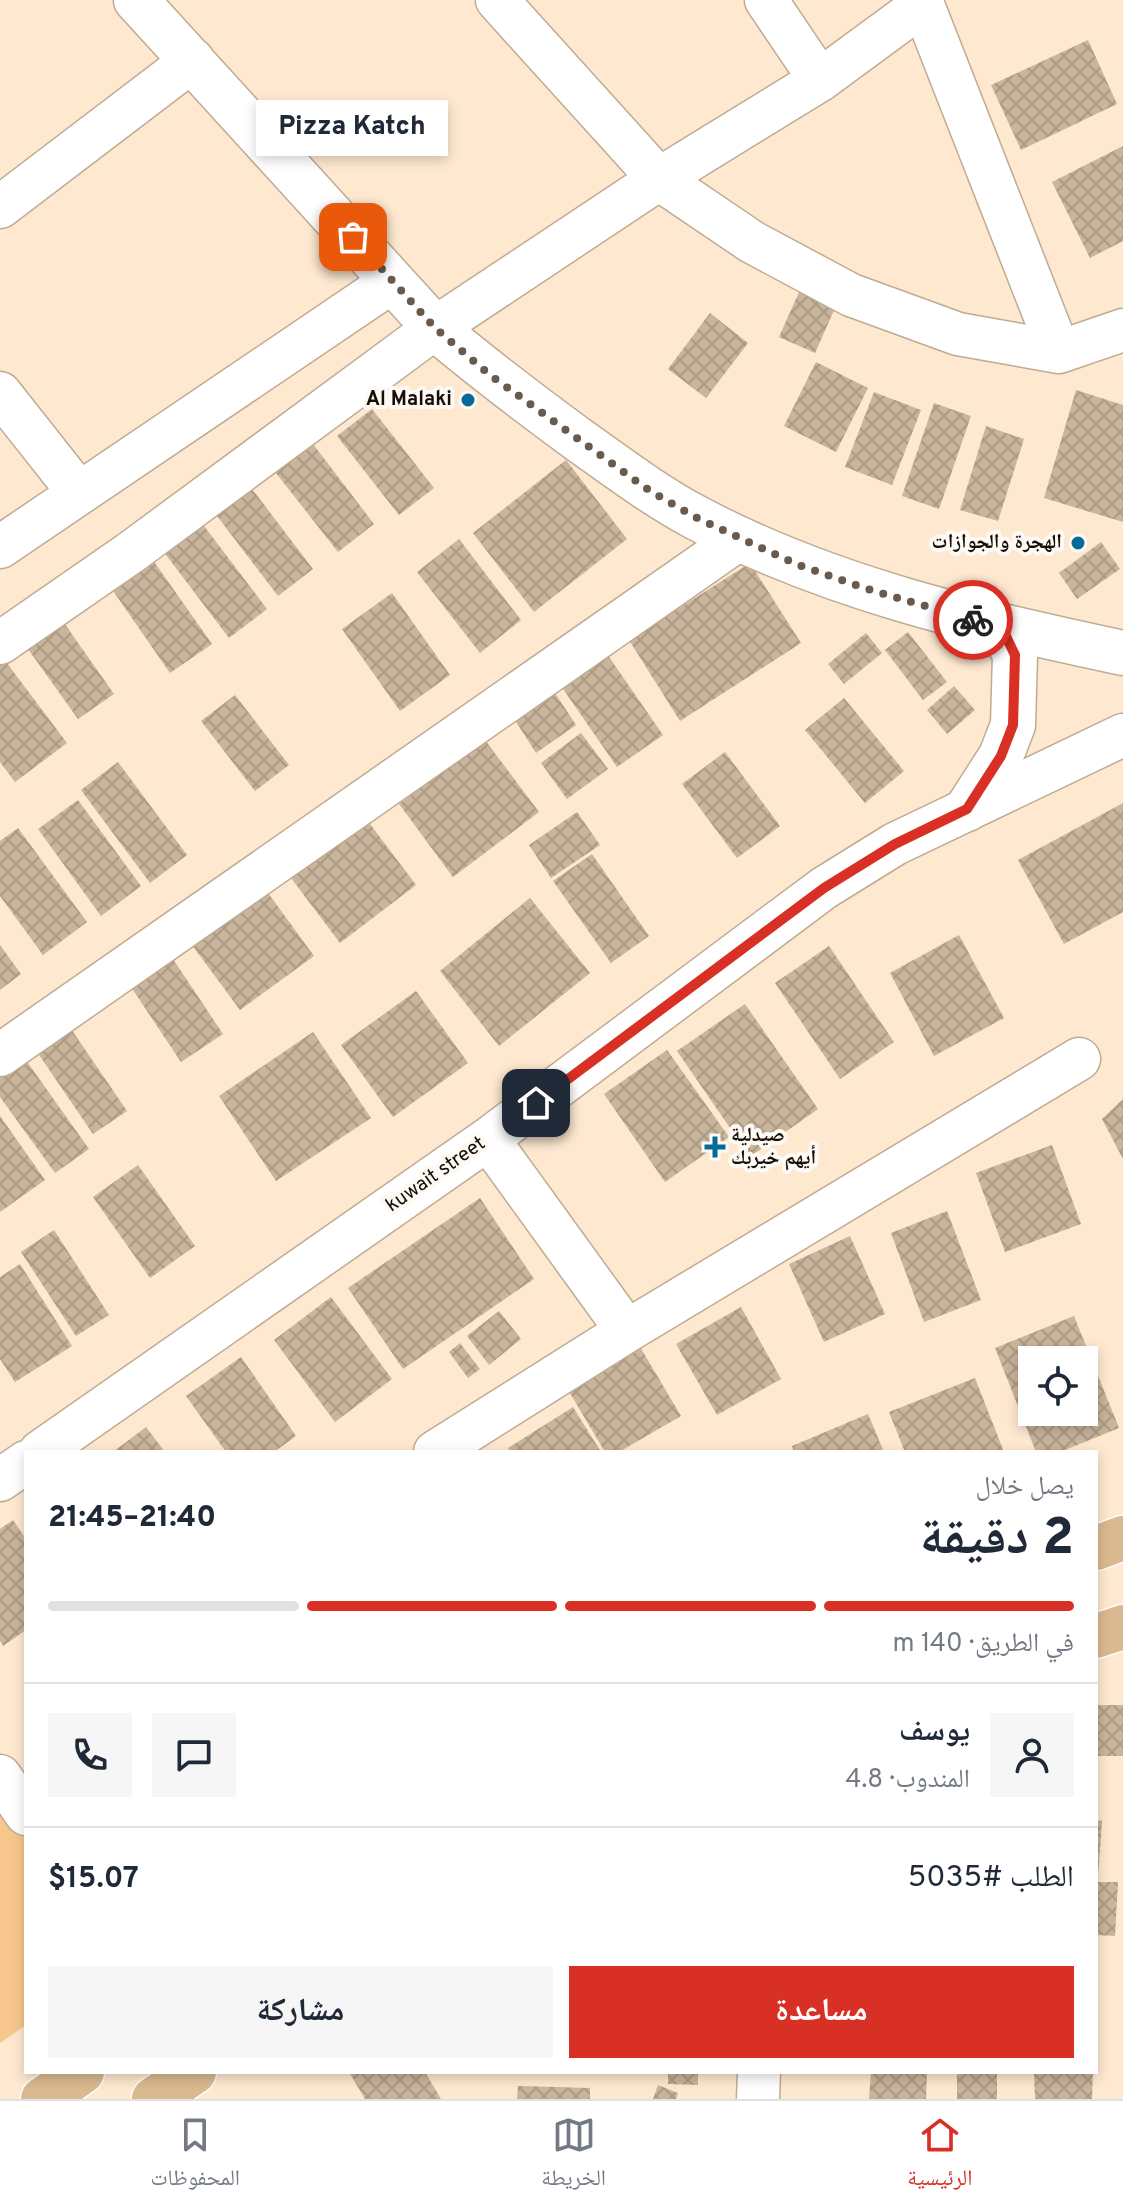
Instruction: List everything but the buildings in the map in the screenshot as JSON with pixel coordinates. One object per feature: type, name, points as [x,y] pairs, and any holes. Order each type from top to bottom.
[{"type":"main road","points":[[136,0],[435,328],[490,375],[650,491],[739,539],[796,564],[864,588],[1002,628],[1123,653]]},
{"type":"main road","points":[[967,809],[1001,756],[1013,725],[1015,655],[1002,628]]},
{"type":"main road","points":[[1098,1547],[1123,1538]]},
{"type":"main road","points":[[1098,1635],[1123,1627]]},
{"type":"main road","points":[[43,2099],[79,2074]]},
{"type":"main road","points":[[154,2099],[191,2074]]},
{"type":"street","points":[[497,0],[659,179],[752,242],[851,295],[958,334],[1059,352],[1123,330]]},
{"type":"street","points":[[766,0],[820,80]]},
{"type":"street","points":[[0,643],[130,553],[435,328],[659,179],[820,80],[922,2],[1059,352]]},
{"type":"street","points":[[0,207],[193,60]]},
{"type":"street","points":[[0,547],[393,281]]},
{"type":"street","points":[[0,393],[79,493]]},
{"type":"street","points":[[0,1055],[739,539]]},
{"type":"street","name":"kuwait street","points":[[43,1450],[488,1139],[824,888],[895,844],[1123,735]]},
{"type":"street","points":[[438,1450],[627,1331],[1079,1059]]},
{"type":"street","points":[[488,1139],[627,1331]]},
{"type":"street","points":[[0,1480],[24,1463]]},
{"type":"street","points":[[0,1776],[24,1811]]},
{"type":"street","points":[[758,2099],[759,2074]]},
{"type":"shaded area","points":[[0,1788],[24,1822],[24,2026],[0,2043]]},
{"type":"way so far","points":[[353,237],[435,328],[490,375],[650,491],[695,517],[796,564],[973,620]]},
{"type":"place","name":"Pizza Katch","points":[[353,237]]},
{"type":"place","name":"Al Malaki","points":[[468,400]]},
{"type":"place","name":"الهجرة والجوازات","points":[[1078,543]]},
{"type":"place","name":"صيدلية أيهم خيربك","points":[[715,1147]]},
{"type":"route","points":[[536,1103],[824,888],[895,844],[967,809],[1001,756],[1013,725],[1016,677],[1015,655],[1002,628],[973,620]]}]
